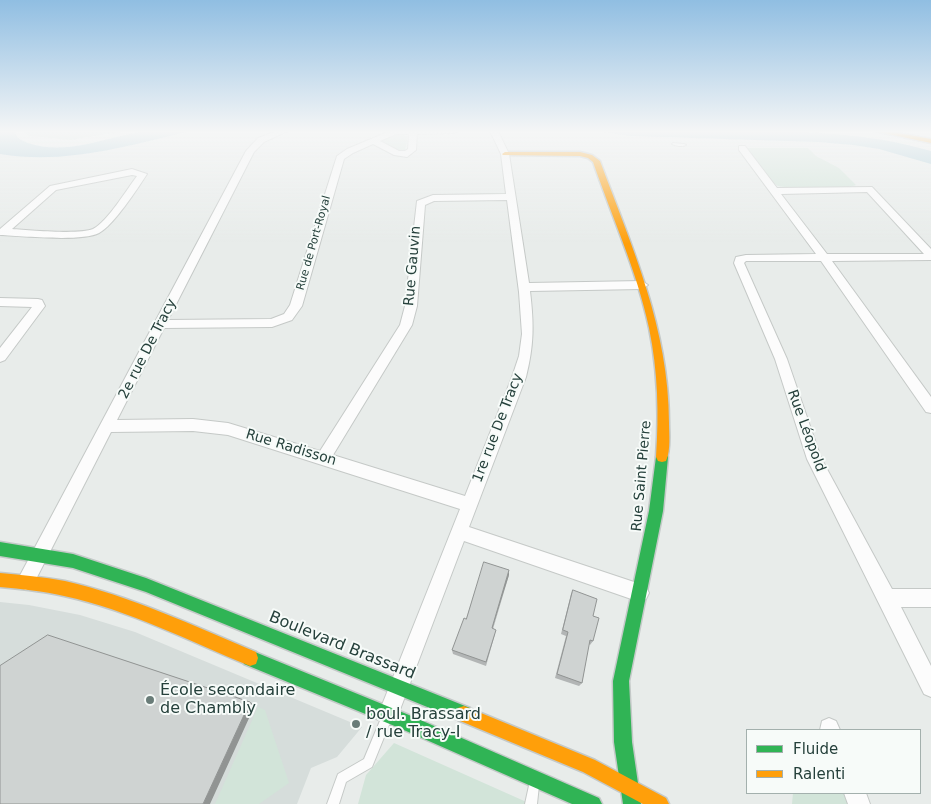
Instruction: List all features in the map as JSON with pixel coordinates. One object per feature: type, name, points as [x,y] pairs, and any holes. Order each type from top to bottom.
[{"type":"street","name":"2e rue De Tracy","points":[[26,581],[241,169]]},
{"type":"street","name":"Rue de Port-Royal","points":[[161,324],[268,324],[280,321],[291,315],[297,302],[335,169]]},
{"type":"street","name":"1re rue De Tracy","points":[[388,714],[468,504],[519,377],[525,356],[528,323],[525,287],[507,169]]},
{"type":"street","name":"Rue Saint Pierre","points":[[599,169],[642,285],[658,347],[662,390],[663,426],[656,511],[621,681],[623,742],[632,804]]},
{"type":"street","points":[[758,169],[931,408]]},
{"type":"street","points":[[132,172],[142,174],[108,220],[96,231],[80,234],[2,232],[53,188],[132,172]]},
{"type":"street","points":[[775,191],[869,189],[931,256]]},
{"type":"street","name":"Rue Gauvin","points":[[323,459],[406,325],[411,301],[419,204],[426,199],[433,198],[511,197]]},
{"type":"street","points":[[822,258],[931,256]]},
{"type":"street","name":"Rue Léopold","points":[[822,258],[740,259],[739,266],[781,359],[814,459],[931,687]]},
{"type":"street","points":[[525,287],[642,285]]},
{"type":"street","points":[[0,302],[35,302],[39,306],[0,357]]},
{"type":"street","name":"Rue Radisson","points":[[108,426],[193,425],[219,427],[468,504]]},
{"type":"street","points":[[458,531],[640,593]]},
{"type":"street","name":"Boulevard Brassard","points":[[0,549],[40,554],[103,570],[179,612],[388,714],[593,804]]},
{"type":"street","name":"Boulevard Brassard","points":[[0,580],[26,581],[106,599],[179,612],[399,686],[578,760],[628,784],[660,804]]},
{"type":"street","points":[[887,598],[931,598]]},
{"type":"lane","points":[[333,804],[342,778],[368,763],[388,714]]},
{"type":"lane","points":[[531,804],[535,778]]},
{"type":"shaded area","name":"École secondaire de Chambly","points":[[0,602],[29,605],[80,615],[135,632],[362,727],[337,757],[311,768],[297,804],[0,804]]},
{"type":"green space","points":[[762,169],[840,169],[856,185],[842,188],[794,188],[778,186],[773,183]]},
{"type":"green space","points":[[258,707],[265,710],[289,783],[259,804],[215,804]]},
{"type":"green space","points":[[394,743],[531,804],[358,804],[366,775]]},
{"type":"green space","points":[[793,794],[844,794],[849,804],[792,804]]},
{"type":"building","points":[[484,562],[509,570],[492,628],[496,630],[486,662],[452,650],[464,618],[466,619]]},
{"type":"building","points":[[573,590],[597,599],[593,616],[599,618],[593,641],[590,640],[582,683],[557,674],[568,632],[563,630]]},
{"type":"building","name":"École secondaire de Chambly","points":[[48,635],[250,702],[203,804],[0,804],[0,666]]},
{"type":"traffic: fast","points":[[632,804],[623,742],[621,681],[656,511],[662,457]]},
{"type":"traffic: fast","points":[[0,549],[73,561],[146,585],[464,714]]},
{"type":"traffic: fast","points":[[250,658],[403,721],[593,804]]},
{"type":"traffic: slow","points":[[599,169],[637,272],[649,309],[657,344],[663,401],[662,457]]},
{"type":"traffic: slow","points":[[0,580],[33,583],[97,597],[159,619],[250,658]]},
{"type":"traffic: slow","points":[[464,714],[589,766],[660,804]]},
{"type":"place","name":"École secondaire de Chambly","points":[[150,700]]},
{"type":"place","name":"boul. Brassard / rue Tracy-I","points":[[356,724]]}]
